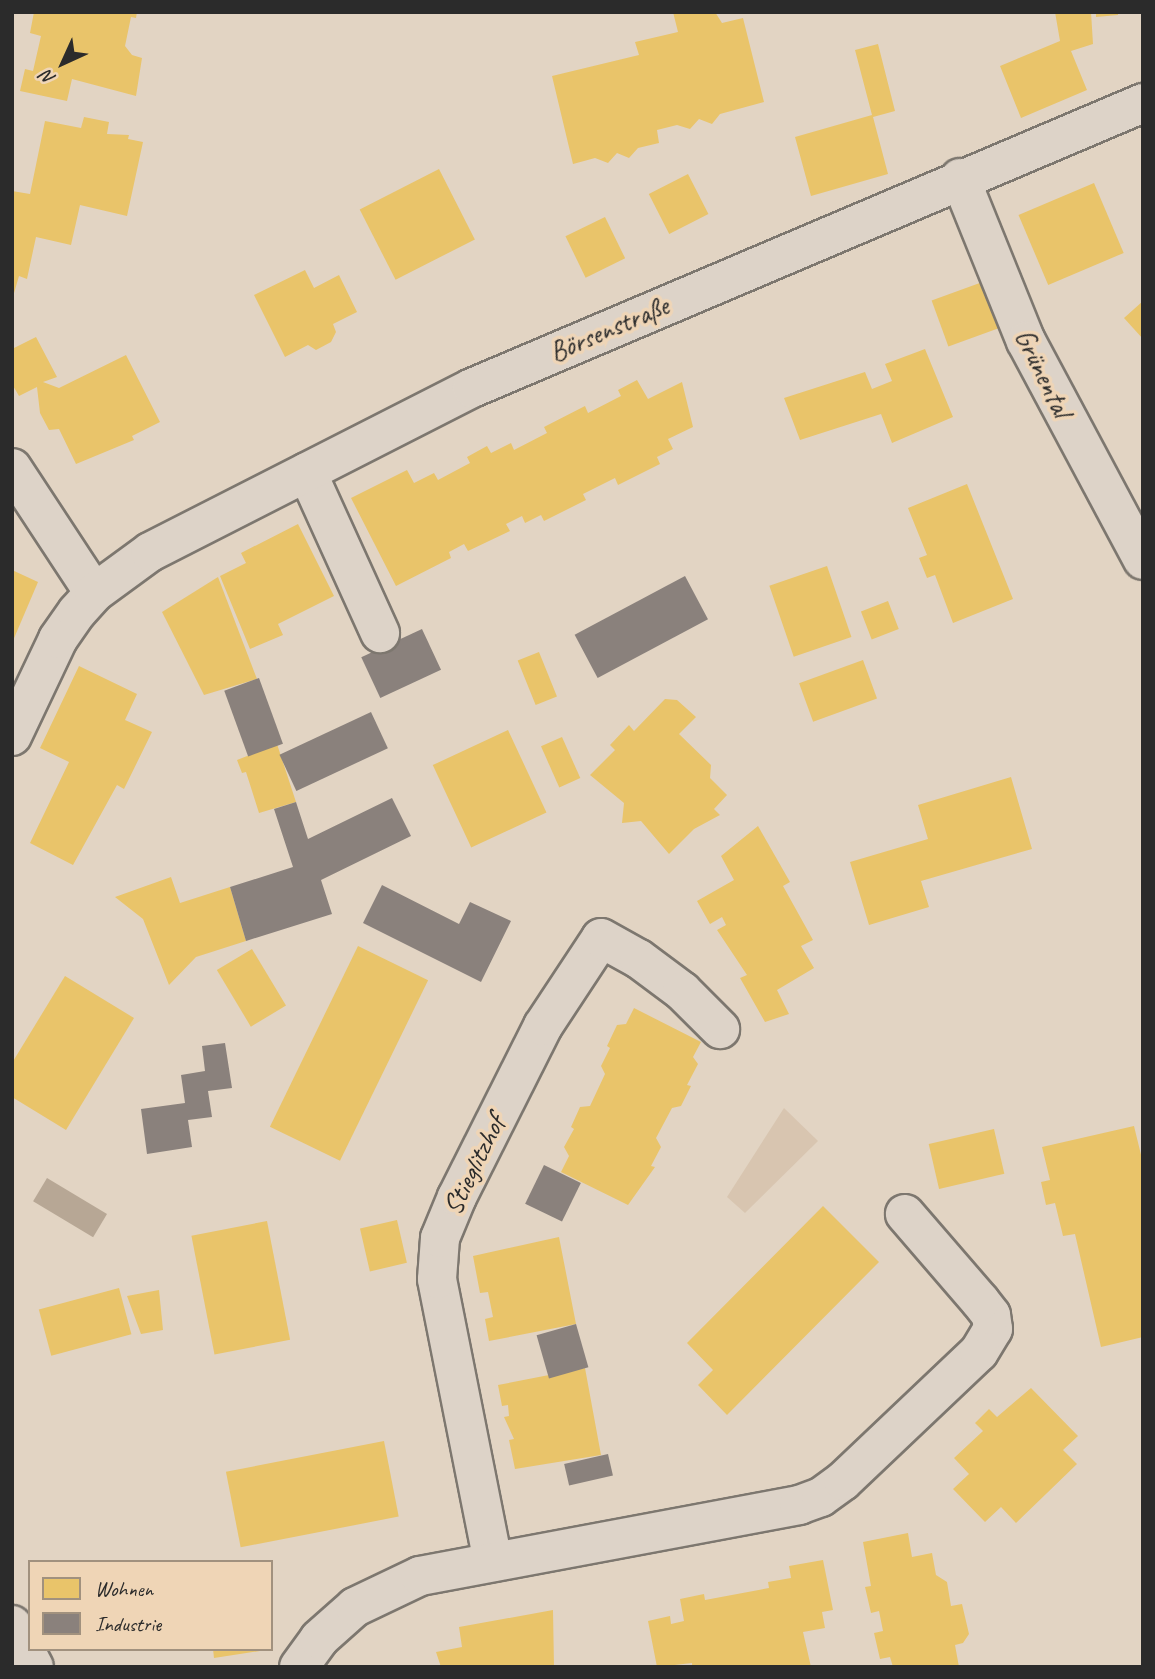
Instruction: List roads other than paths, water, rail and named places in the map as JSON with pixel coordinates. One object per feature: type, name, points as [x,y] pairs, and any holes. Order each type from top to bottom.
[{"type":"street","name":"Börsenstraße","points":[[12,736],[58,639],[94,593],[150,552],[472,388],[960,178],[1143,103]]},
{"type":"street","name":"Grünental","points":[[960,178],[1026,341],[1143,560]]},
{"type":"street","points":[[12,468],[94,593]]},
{"type":"street","points":[[307,472],[380,633]]},
{"type":"street","name":"Stieglitzhof","points":[[493,1562],[437,1279],[440,1238],[457,1197],[542,1026],[601,938],[639,959],[682,991],[720,1029]]},
{"type":"street","points":[[299,1667],[336,1623],[380,1591],[420,1576],[799,1505],[821,1497],[844,1481],[979,1352],[993,1329],[991,1315],[905,1214]]},
{"type":"street","points":[[12,1626],[34,1667]]}]
